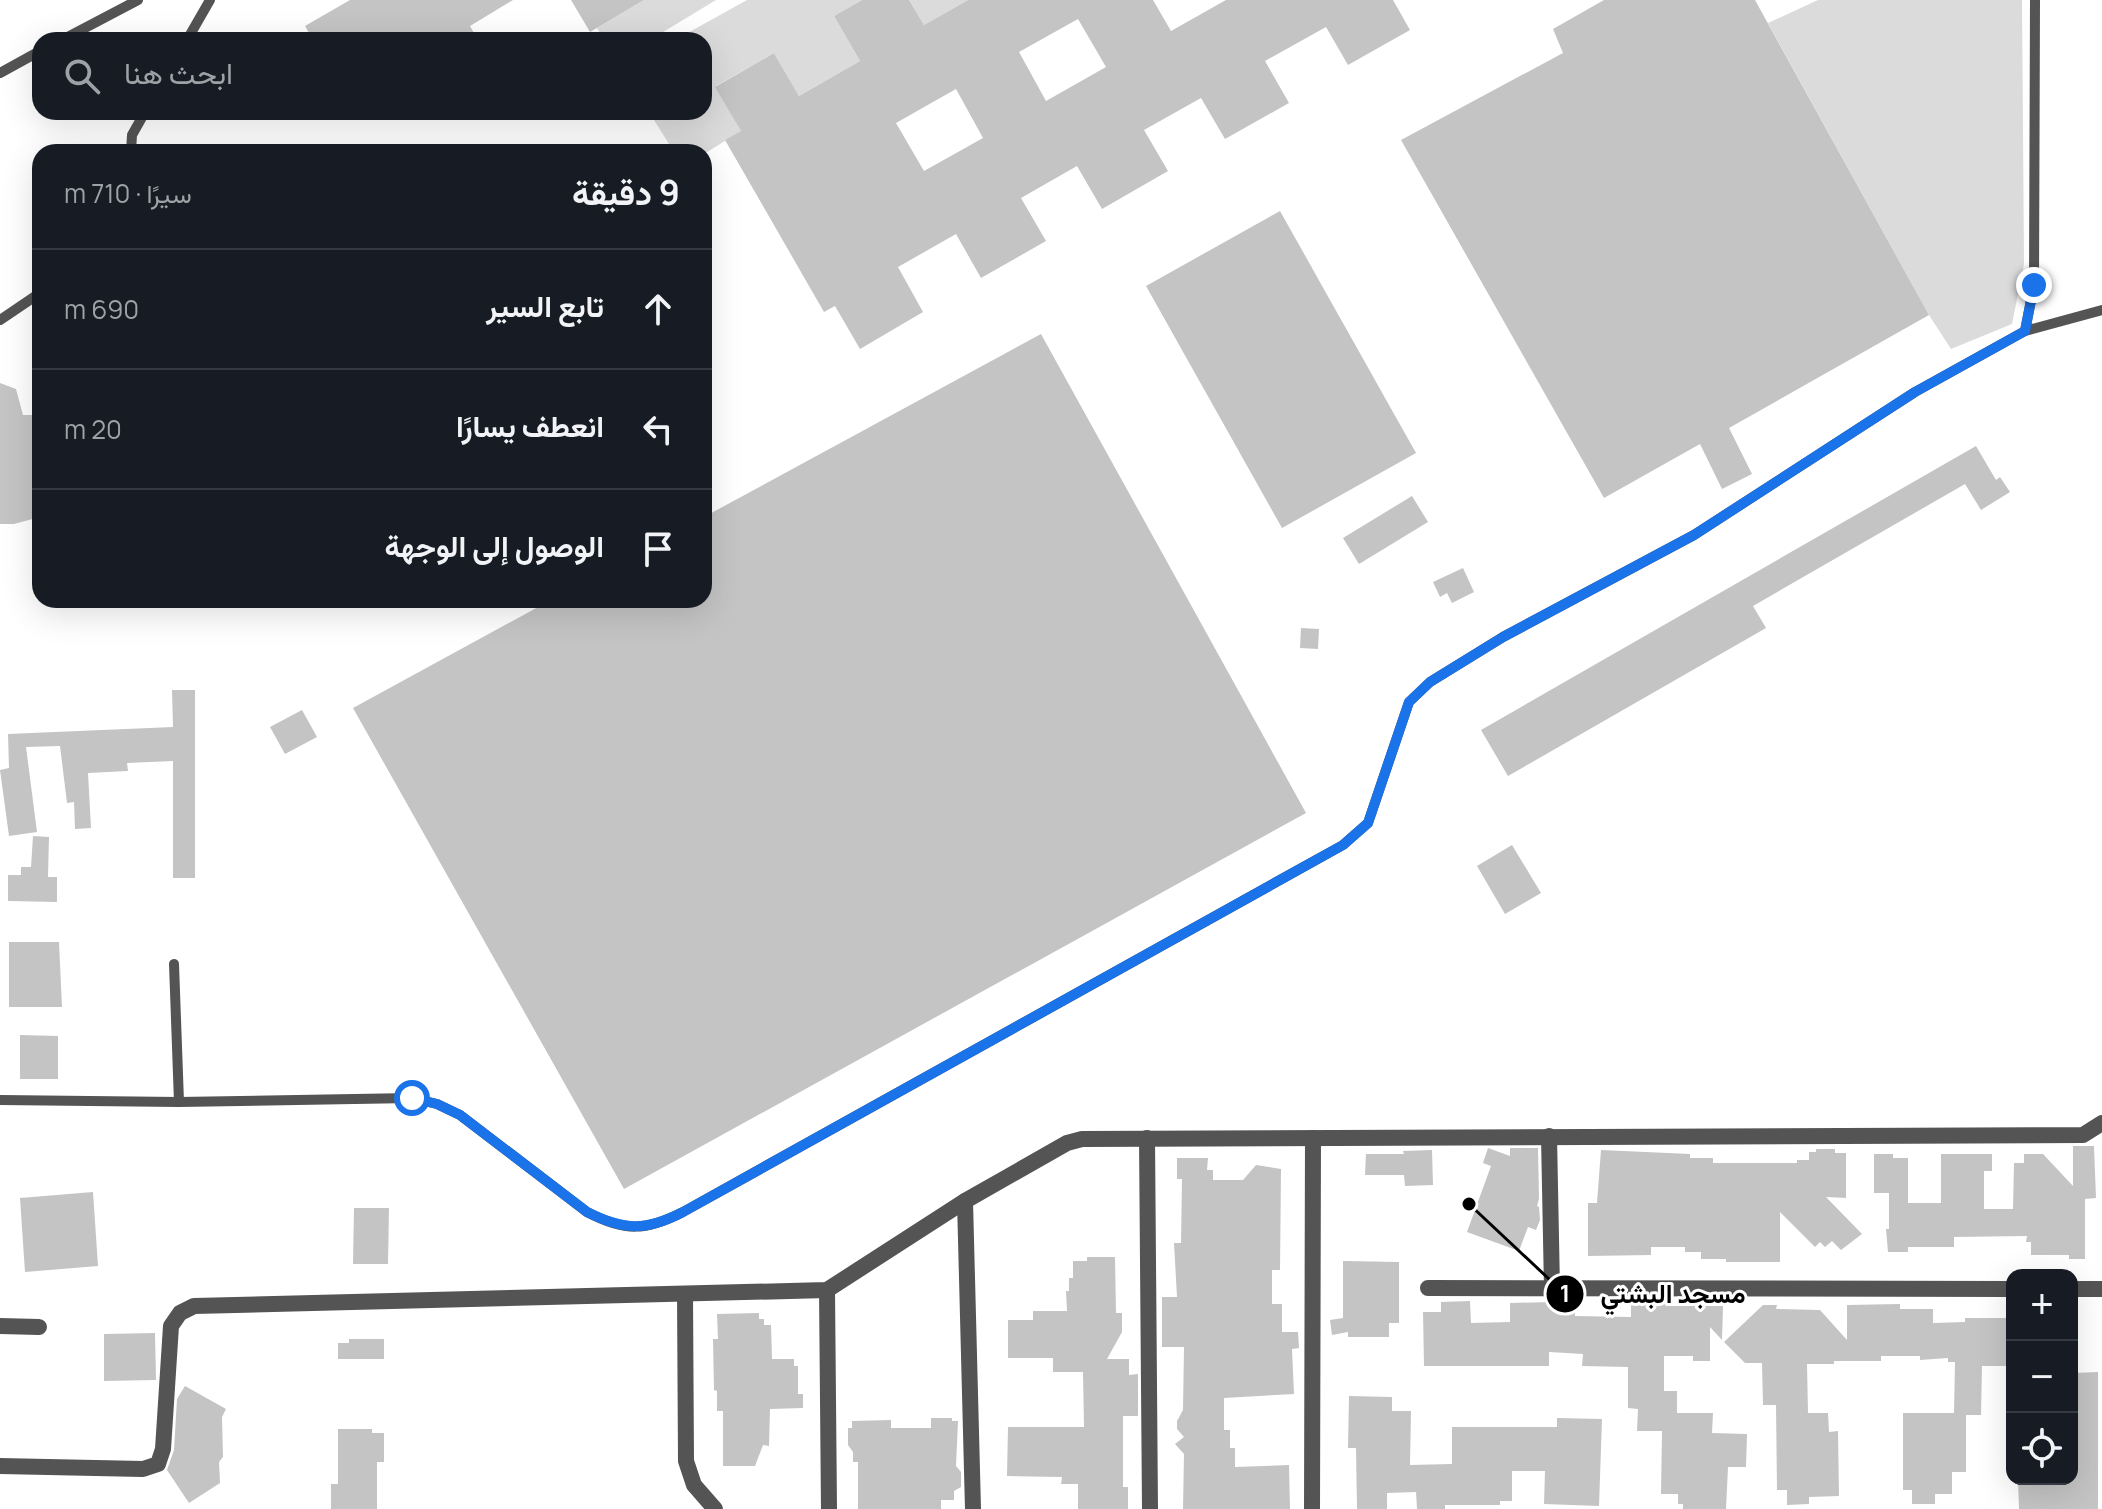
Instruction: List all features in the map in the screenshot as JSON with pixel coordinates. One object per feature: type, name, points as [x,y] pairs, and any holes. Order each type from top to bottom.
[{"type":"street","points":[[0,1466],[143,1469],[158,1464],[163,1449],[171,1326],[180,1313],[194,1306],[827,1290],[965,1201],[1067,1143],[1082,1139],[2083,1135],[2102,1123]]},
{"type":"street","points":[[1549,1136],[1552,1289]]},
{"type":"street","points":[[1147,1138],[1150,1509]]},
{"type":"street","points":[[1312,1509],[1313,1138]]},
{"type":"street","points":[[965,1201],[973,1509]]},
{"type":"street","points":[[1428,1288],[2006,1289]]},
{"type":"street","points":[[2078,1289],[2102,1289]]},
{"type":"street","points":[[827,1290],[829,1509]]},
{"type":"street","points":[[685,1295],[686,1461],[694,1485],[715,1509]]},
{"type":"street","points":[[0,1326],[39,1327]]},
{"type":"lane","points":[[77,32],[138,0]]},
{"type":"lane","points":[[192,32],[210,0]]},
{"type":"lane","points":[[2025,331],[2034,285],[2035,0]]},
{"type":"lane","points":[[0,73],[32,55]]},
{"type":"lane","points":[[131,144],[132,135],[140,120]]},
{"type":"lane","points":[[0,320],[32,298]]},
{"type":"lane","points":[[0,1100],[179,1102],[412,1098],[437,1104],[482,1129],[587,1212],[610,1224],[635,1228],[660,1224],[1343,845],[1368,823],[1409,702],[1430,682],[1503,637],[1694,535],[1915,392],[2025,331],[2102,310]]},
{"type":"lane","points":[[174,964],[179,1102]]},
{"type":"shaded area","points":[[644,0],[716,0],[663,32],[599,32],[597,28]]},
{"type":"shaded area","points":[[747,0],[862,0],[834,16],[860,61],[799,96],[774,53],[716,86],[741,131],[712,149],[712,144],[669,144],[654,120],[712,120],[712,32],[689,32]]},
{"type":"shaded area","points":[[909,0],[968,0],[924,25]]},
{"type":"shaded area","points":[[1818,0],[2022,0],[2024,264],[2012,324],[1951,349],[1929,315],[1768,23]]},
{"type":"building","points":[[350,0],[513,0],[470,26],[473,32],[308,32],[305,26]]},
{"type":"building","points":[[571,0],[644,0],[590,32]]},
{"type":"building","points":[[862,0],[909,0],[924,25],[968,0],[1153,0],[1171,31],[1226,0],[1393,0],[1410,30],[1348,65],[1326,27],[1265,61],[1289,103],[1225,139],[1201,98],[1144,130],[1168,171],[1102,209],[1077,166],[1021,198],[1046,241],[981,278],[956,234],[898,267],[923,312],[860,349],[835,306],[824,312],[725,140],[741,131],[715,87],[774,53],[799,96],[860,61],[834,16]],"holes":[[[1078,19],[1106,67],[1046,101],[1019,52]],[[956,89],[983,138],[924,171],[896,123]]]},
{"type":"building","points":[[1604,0],[1755,0],[1929,315],[1729,428],[1752,474],[1722,489],[1700,444],[1604,498],[1401,140],[1563,53],[1553,29]]},
{"type":"building","points":[[1280,211],[1416,453],[1282,528],[1146,286]]},
{"type":"building","points":[[1041,334],[1306,813],[624,1189],[353,708],[536,608],[712,608],[712,513]]},
{"type":"building","points":[[0,383],[16,389],[23,415],[32,415],[32,519],[0,524]]},
{"type":"building","points":[[1976,446],[1996,480],[2000,477],[2010,492],[1981,510],[1965,484],[1753,606],[1766,628],[1508,776],[1481,730]]},
{"type":"building","points":[[1412,496],[1428,522],[1359,564],[1343,538]]},
{"type":"building","points":[[1463,568],[1474,592],[1452,603],[1447,593],[1440,597],[1433,582]]},
{"type":"building","points":[[1301,628],[1319,629],[1318,649],[1300,648]]},
{"type":"building","points":[[172,690],[195,690],[195,878],[173,878],[173,761],[127,763],[128,771],[88,773],[91,828],[75,829],[74,802],[67,803],[60,746],[26,747],[37,832],[9,836],[0,770],[9,768],[8,734],[173,727]]},
{"type":"building","points":[[302,710],[317,737],[285,754],[270,727]]},
{"type":"building","points":[[33,836],[49,837],[48,877],[57,877],[57,902],[8,901],[8,875],[21,875],[21,867],[31,867]]},
{"type":"building","points":[[1512,845],[1541,893],[1505,914],[1477,866]]},
{"type":"building","points":[[9,942],[59,942],[62,1007],[9,1007]]},
{"type":"building","points":[[20,1035],[58,1036],[58,1079],[20,1079]]},
{"type":"building","points":[[2073,1146],[2094,1146],[2096,1198],[2085,1199],[2085,1259],[2069,1259],[2069,1255],[2031,1255],[2031,1242],[2026,1242],[2027,1236],[1954,1237],[1954,1247],[1908,1247],[1908,1252],[1888,1252],[1889,1193],[1874,1193],[1874,1154],[1908,1158],[1908,1203],[1941,1203],[1941,1154],[1992,1154],[1992,1171],[1984,1171],[1984,1209],[2013,1209],[2014,1163],[2024,1163],[2024,1154],[2043,1154],[2073,1186]]},
{"type":"building","points":[[1488,1148],[1510,1156],[1510,1148],[1538,1148],[1537,1206],[1540,1220],[1536,1230],[1528,1227],[1519,1251],[1467,1232],[1491,1166],[1483,1163]]},
{"type":"building","points":[[1816,1149],[1835,1149],[1835,1153],[1846,1153],[1846,1198],[1826,1197],[1862,1234],[1841,1250],[1832,1241],[1825,1247],[1820,1242],[1815,1247],[1780,1212],[1780,1262],[1701,1259],[1701,1252],[1685,1252],[1685,1247],[1651,1247],[1651,1255],[1588,1256],[1588,1203],[1597,1203],[1601,1150],[1690,1154],[1690,1158],[1713,1158],[1713,1163],[1797,1163],[1797,1160],[1809,1160],[1809,1152],[1816,1152]]},
{"type":"building","points":[[1432,1150],[1433,1185],[1405,1186],[1404,1175],[1365,1175],[1366,1154]]},
{"type":"building","points":[[1177,1158],[1208,1158],[1207,1170],[1213,1170],[1213,1180],[1243,1180],[1256,1165],[1281,1169],[1280,1270],[1272,1270],[1272,1304],[1282,1304],[1282,1332],[1298,1332],[1299,1348],[1292,1349],[1294,1394],[1224,1398],[1224,1430],[1230,1430],[1230,1448],[1235,1448],[1235,1467],[1289,1465],[1290,1509],[1183,1509],[1184,1454],[1175,1444],[1184,1437],[1177,1429],[1177,1421],[1183,1410],[1184,1347],[1162,1347],[1162,1297],[1177,1297],[1174,1243],[1181,1243],[1182,1179],[1177,1179]]},
{"type":"building","points":[[93,1192],[98,1266],[25,1272],[20,1198]]},
{"type":"building","points":[[354,1208],[389,1208],[388,1264],[353,1264]]},
{"type":"building","points":[[1087,1257],[1115,1257],[1116,1313],[1122,1313],[1122,1332],[1107,1359],[1129,1359],[1129,1375],[1138,1374],[1138,1416],[1123,1416],[1123,1487],[1128,1487],[1128,1509],[1078,1509],[1078,1484],[1061,1484],[1062,1477],[1007,1476],[1008,1427],[1084,1427],[1083,1372],[1053,1372],[1053,1358],[1008,1358],[1008,1320],[1033,1320],[1033,1311],[1067,1311],[1066,1291],[1069,1291],[1069,1278],[1073,1278],[1073,1261],[1087,1261]]},
{"type":"building","points":[[1343,1261],[1399,1262],[1399,1323],[1389,1323],[1389,1337],[1348,1337],[1348,1332],[1332,1335],[1330,1320],[1343,1318]]},
{"type":"building","points":[[1555,1299],[1575,1299],[1575,1316],[1631,1317],[1631,1299],[1667,1302],[1667,1306],[1723,1306],[1722,1340],[1710,1327],[1710,1361],[1693,1361],[1693,1356],[1664,1356],[1664,1391],[1677,1391],[1677,1413],[1713,1413],[1712,1433],[1747,1434],[1746,1467],[1728,1467],[1726,1509],[1683,1509],[1683,1504],[1678,1504],[1678,1494],[1661,1494],[1662,1431],[1637,1431],[1638,1409],[1628,1408],[1628,1367],[1582,1366],[1583,1354],[1549,1352],[1549,1366],[1424,1366],[1423,1312],[1441,1312],[1441,1302],[1470,1301],[1471,1323],[1510,1322],[1510,1303],[1552,1302]]},
{"type":"building","points":[[1900,1304],[1900,1309],[1933,1309],[1933,1323],[1965,1322],[1965,1318],[2006,1318],[2006,1366],[1982,1366],[1981,1415],[1966,1415],[1966,1472],[1952,1472],[1952,1494],[1935,1494],[1935,1504],[1912,1504],[1912,1490],[1903,1490],[1903,1413],[1954,1413],[1955,1362],[1948,1362],[1948,1358],[1920,1360],[1920,1356],[1881,1356],[1881,1361],[1807,1364],[1808,1413],[1828,1413],[1829,1432],[1838,1431],[1839,1496],[1809,1497],[1809,1504],[1787,1505],[1787,1490],[1777,1490],[1776,1405],[1763,1405],[1762,1363],[1745,1363],[1724,1342],[1763,1305],[1777,1305],[1776,1309],[1820,1310],[1847,1340],[1847,1305]]},
{"type":"building","points":[[759,1313],[764,1325],[771,1325],[772,1359],[794,1359],[794,1366],[798,1366],[798,1394],[803,1394],[803,1408],[770,1409],[769,1446],[763,1445],[755,1466],[723,1466],[723,1411],[717,1411],[717,1391],[714,1390],[713,1339],[718,1339],[717,1314]]},
{"type":"building","points":[[155,1333],[156,1380],[104,1381],[104,1334]]},
{"type":"building","points":[[349,1339],[384,1339],[384,1359],[338,1359],[338,1343],[349,1343]]},
{"type":"building","points":[[2098,1372],[2098,1509],[2019,1509],[2018,1485],[2078,1485],[2078,1373]]},
{"type":"building","points":[[185,1386],[226,1409],[222,1417],[220,1483],[189,1503],[167,1470],[174,1450],[177,1399]]},
{"type":"building","points":[[1349,1396],[1392,1397],[1392,1411],[1411,1411],[1410,1465],[1452,1464],[1452,1427],[1557,1427],[1557,1418],[1602,1419],[1599,1506],[1544,1504],[1545,1471],[1512,1471],[1512,1501],[1500,1501],[1500,1505],[1445,1505],[1445,1509],[1417,1509],[1416,1492],[1387,1493],[1387,1509],[1357,1509],[1356,1448],[1348,1448]]},
{"type":"building","points":[[931,1418],[958,1421],[956,1466],[961,1472],[961,1487],[954,1491],[954,1500],[941,1500],[941,1509],[858,1509],[858,1462],[853,1462],[853,1452],[848,1445],[848,1428],[852,1428],[852,1421],[891,1420],[891,1428],[931,1428]]},
{"type":"building","points":[[338,1429],[372,1429],[372,1433],[384,1433],[384,1462],[377,1462],[377,1509],[331,1509],[331,1484],[338,1484]]},
{"type":"place","name":"مسجد البشتي","points":[[1469,1204]]},
{"type":"route","points":[[412,1098],[437,1104],[460,1115],[587,1212],[610,1224],[635,1228],[660,1224],[1343,845],[1368,823],[1409,702],[1430,682],[1503,637],[1694,535],[1915,392],[2025,331],[2034,285]]}]
